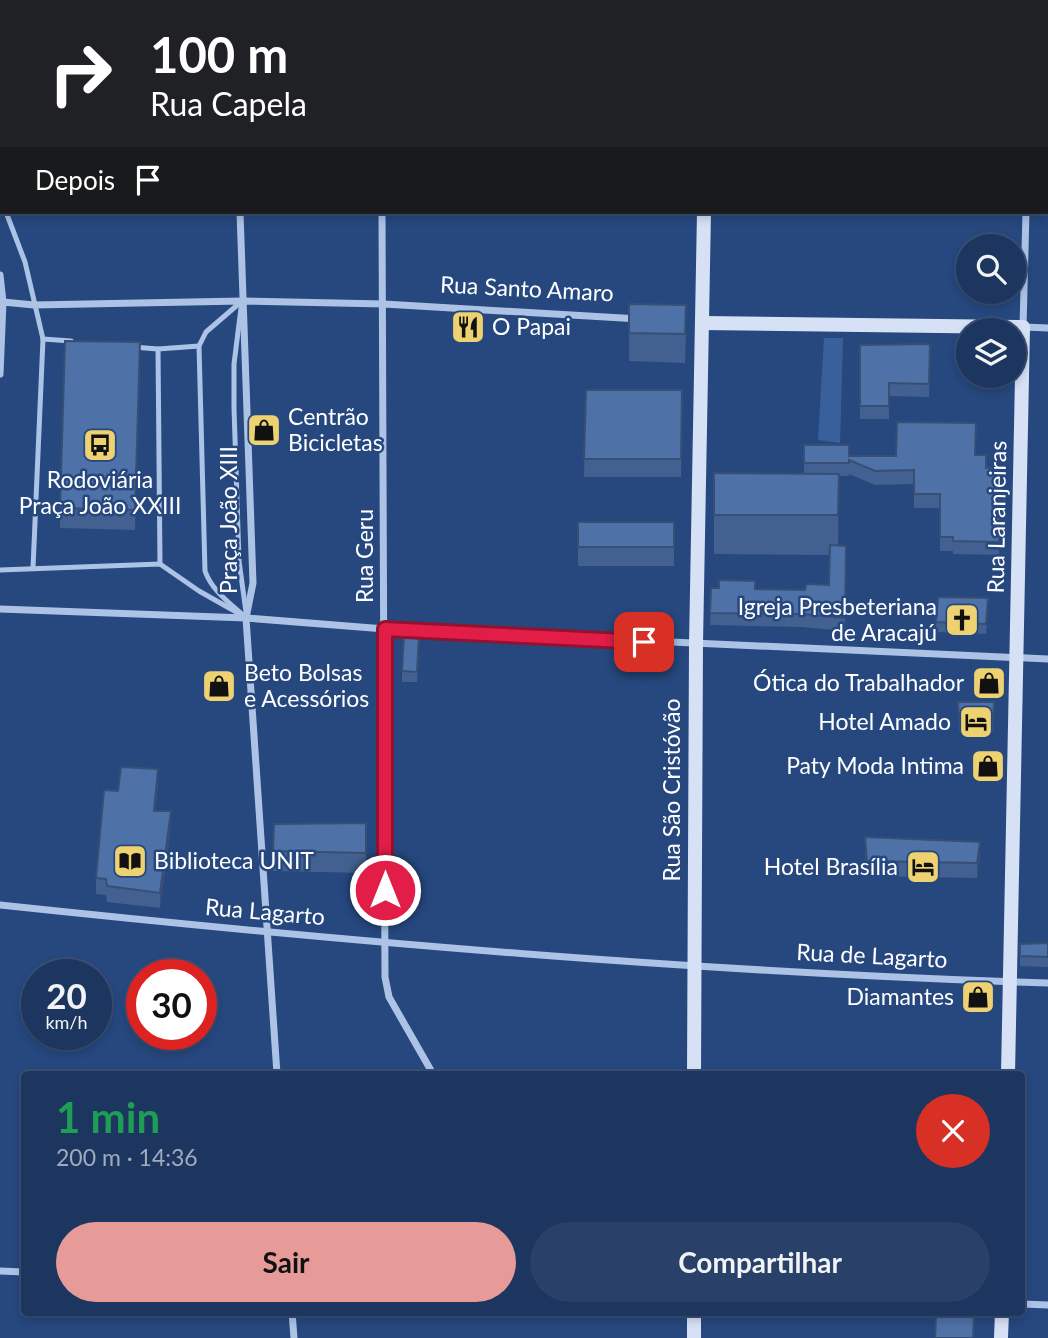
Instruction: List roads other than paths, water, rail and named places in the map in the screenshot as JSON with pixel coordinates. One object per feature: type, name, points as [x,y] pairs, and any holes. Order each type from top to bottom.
[{"type":"street","points":[[0,172],[0,182]]},
{"type":"street","name":"Praça João XIII","points":[[0,609],[246,618],[253,583],[240,214]]},
{"type":"street","name":"Rua Geru","points":[[382,214],[385,977],[389,997],[431,1071]]},
{"type":"street","name":"Rua São Cristóvão","points":[[694,1071],[695,322],[704,214]]},
{"type":"street","name":"Rua Laranjeiras","points":[[1023,318],[1026,214]]},
{"type":"street","points":[[0,275],[3,302],[0,374]]},
{"type":"street","name":"Rua Santo Amaro","points":[[3,302],[34,304],[242,301],[384,304],[648,319]]},
{"type":"street","points":[[695,322],[956,326]]},
{"type":"street","points":[[1026,327],[1048,328]]},
{"type":"street","name":"Rua Laranjeiras","points":[[1008,1071],[1022,388]]},
{"type":"street","points":[[277,1071],[246,618],[385,629],[1048,659]]},
{"type":"street","name":"Rua Lagarto","points":[[0,905],[268,932],[694,966]]},
{"type":"street","name":"Rua de Lagarto","points":[[694,966],[1048,983]]},
{"type":"street","points":[[0,1271],[21,1272]]},
{"type":"street","points":[[1025,1304],[1048,1306]]},
{"type":"street","points":[[292,1316],[294,1338]]},
{"type":"street","points":[[694,1316],[694,1338]]},
{"type":"street","points":[[1001,1338],[1002,1316]]},
{"type":"lane","points":[[7,214],[25,262],[43,339],[33,568]]},
{"type":"lane","points":[[242,301],[206,332],[199,346],[205,570],[216,591],[246,618]]},
{"type":"lane","points":[[242,301],[236,345],[234,408],[239,561],[246,618]]},
{"type":"lane","points":[[43,339],[81,342]]},
{"type":"lane","points":[[119,346],[158,349],[199,346]]},
{"type":"lane","points":[[158,349],[160,564]]},
{"type":"lane","points":[[0,570],[160,564],[199,591],[246,618]]},
{"type":"place","name":"O Papai","points":[[468,327]]},
{"type":"place","name":"Centrão Bicicletas","points":[[264,430]]},
{"type":"place","name":"Rodoviária Praça João XXIII","points":[[100,445]]},
{"type":"place","name":"Igreja Presbeteriana de Aracajú","points":[[962,620]]},
{"type":"place","name":"Ótica do Trabalhador","points":[[989,683]]},
{"type":"place","name":"Beto Bolsas e Acessórios","points":[[219,686]]},
{"type":"place","name":"Hotel Amado","points":[[976,722]]},
{"type":"place","name":"Paty Moda Intima","points":[[988,766]]},
{"type":"place","name":"Biblioteca UNIT","points":[[130,861]]},
{"type":"place","name":"Hotel Brasília","points":[[923,867]]},
{"type":"place","name":"Diamantes","points":[[978,997]]}]
